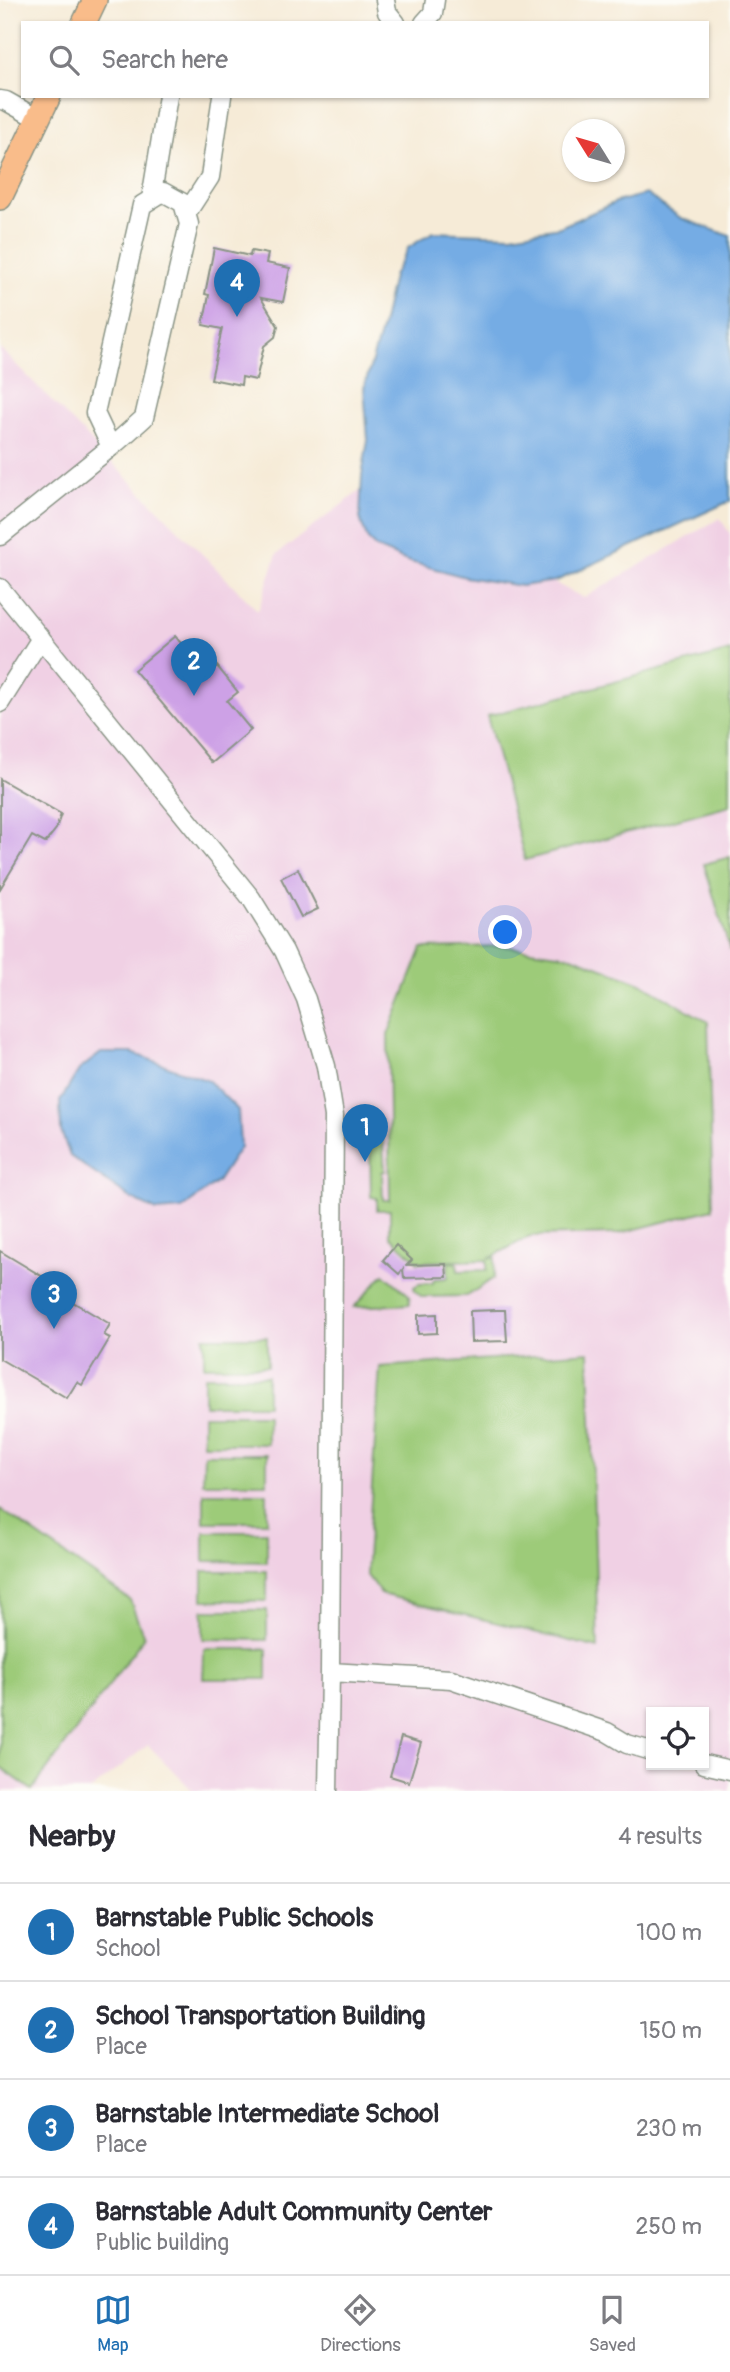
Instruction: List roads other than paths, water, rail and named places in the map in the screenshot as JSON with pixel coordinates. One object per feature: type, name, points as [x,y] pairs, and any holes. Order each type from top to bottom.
[{"type":"main road","points":[[85,21],[95,0]]},
{"type":"main road","points":[[0,198],[48,98]]},
{"type":"street","points":[[385,0],[387,12],[394,21]]},
{"type":"street","points":[[426,21],[433,12],[435,0]]},
{"type":"street","points":[[151,199],[168,98]]},
{"type":"street","points":[[187,214],[210,177],[222,98]]},
{"type":"street","points":[[0,100],[38,119]]},
{"type":"street","points":[[0,536],[111,447],[144,418],[189,224],[183,203],[163,192],[142,205],[95,413],[111,447]]},
{"type":"street","points":[[0,588],[251,898],[289,960],[321,1044],[332,1092],[335,1141],[331,1313],[328,1791]]},
{"type":"street","points":[[0,704],[41,638]]},
{"type":"street","points":[[330,1672],[452,1679],[607,1732],[646,1750]]},
{"type":"street","points":[[709,1766],[730,1770]]},
{"type":"water","points":[[646,194],[681,218],[730,236],[730,501],[556,581],[521,586],[465,577],[407,561],[376,548],[368,540],[360,518],[362,475],[368,440],[364,388],[382,327],[393,276],[408,248],[433,232],[511,235],[560,227],[616,202]]},
{"type":"water","points":[[101,1053],[132,1053],[209,1081],[238,1110],[240,1147],[217,1182],[182,1209],[157,1211],[130,1198],[70,1156],[61,1131],[60,1101],[79,1070]]},
{"type":"place","name":"Barnstable Adult Community Center","points":[[237,317]]},
{"type":"place","name":"School Transportation Building","points":[[194,696]]},
{"type":"place","name":"Barnstable Public Schools","points":[[365,1162]]},
{"type":"place","name":"Barnstable Intermediate School","points":[[54,1329]]}]
